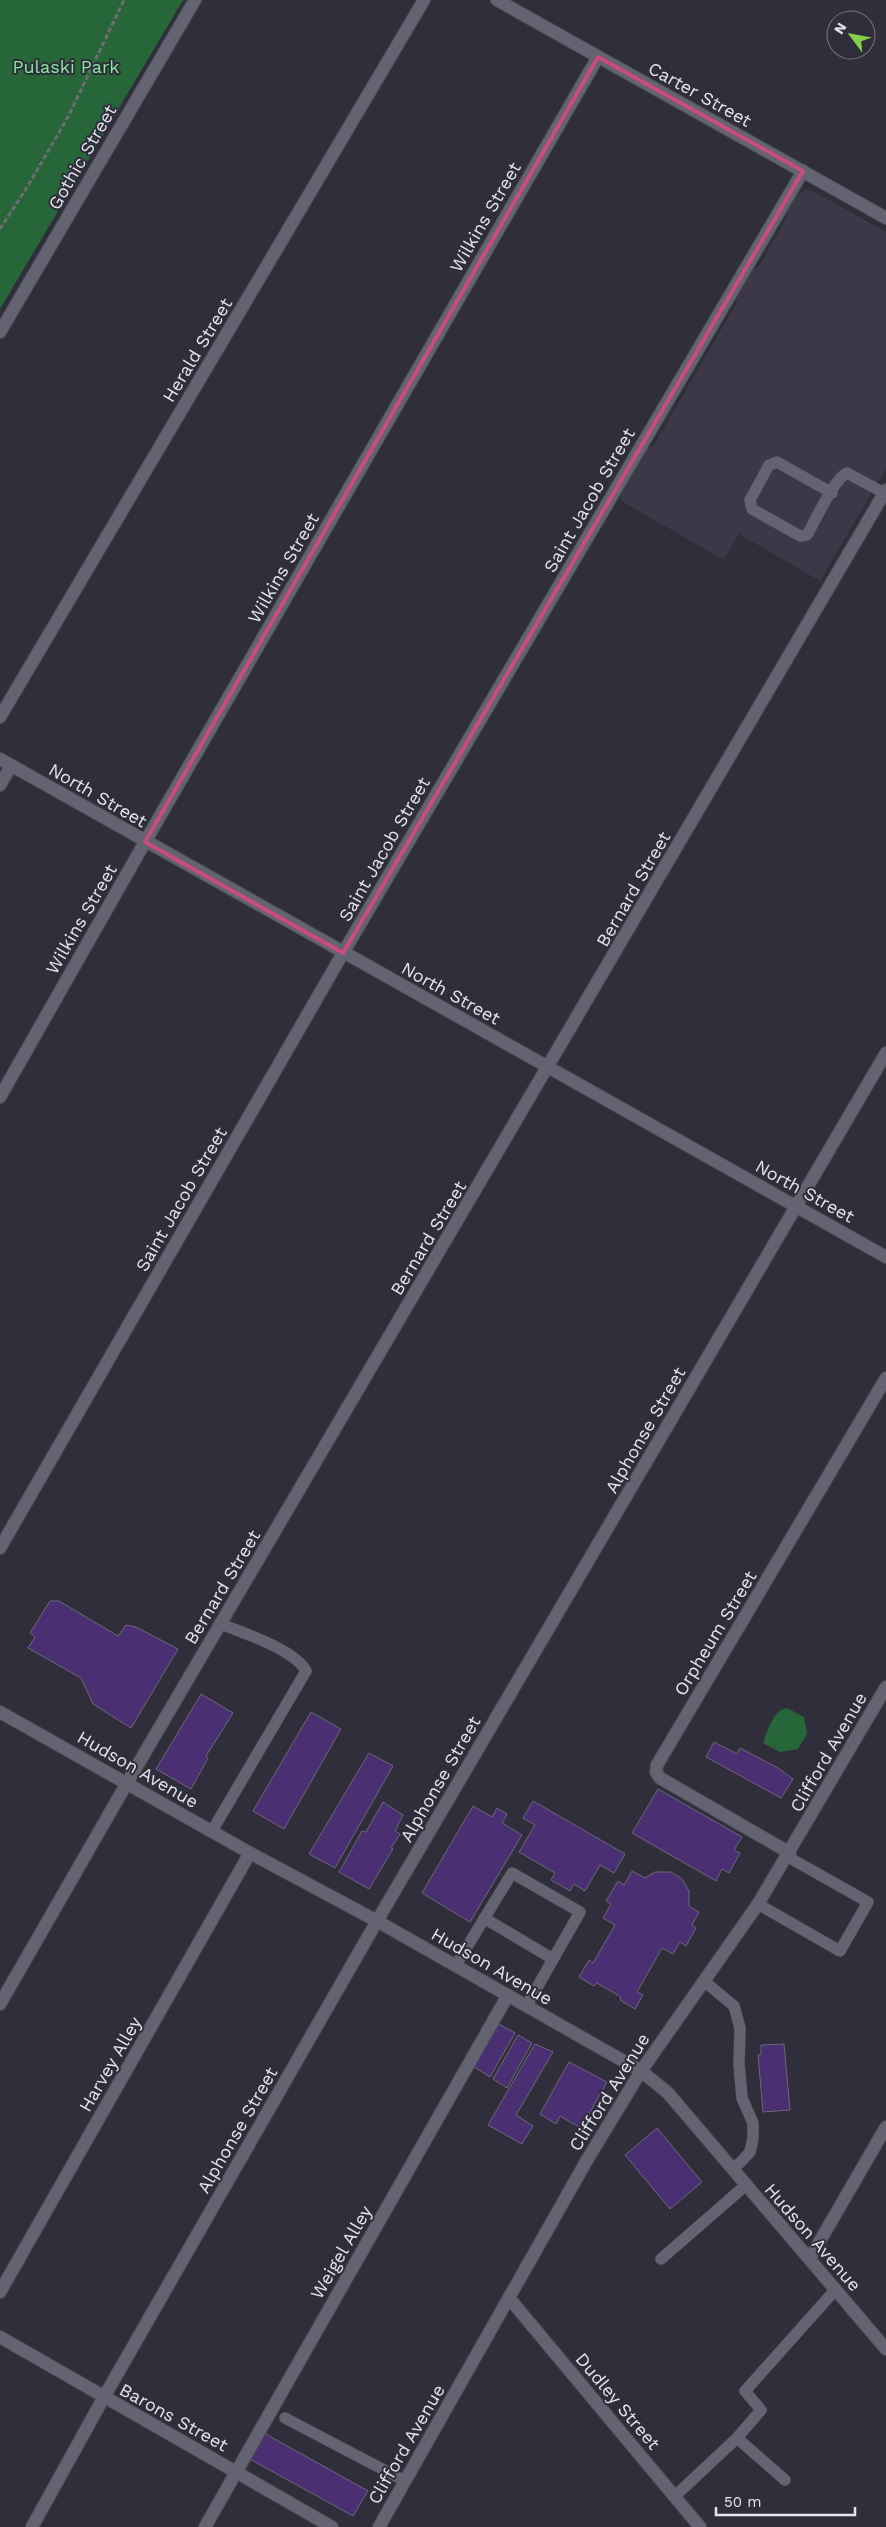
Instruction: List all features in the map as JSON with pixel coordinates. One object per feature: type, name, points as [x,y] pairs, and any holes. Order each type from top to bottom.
[{"type":"street","name":"Gothic Street","points":[[0,332],[195,0]]},
{"type":"street","name":"Herald Street","points":[[0,717],[424,0]]},
{"type":"street","name":"Carter Street","points":[[497,0],[886,218]]},
{"type":"street","name":"Wilkins Street","points":[[0,1098],[145,842],[598,57]]},
{"type":"street","name":"Saint Jacob Street","points":[[0,1548],[343,953],[803,171]]},
{"type":"street","name":"Bernard Street","points":[[0,2004],[127,1783],[549,1067],[885,491]]},
{"type":"street","name":"North Street","points":[[6,762],[145,842],[886,1257]]},
{"type":"street","points":[[0,785],[6,762]]},
{"type":"street","name":"Alphonse Street","points":[[32,2527],[104,2397],[378,1921],[886,1053]]},
{"type":"street","name":"Orpheum Street","points":[[789,1855],[660,1778],[656,1772],[658,1764],[886,1378]]},
{"type":"street","name":"Clifford Avenue","points":[[379,2527],[587,2160],[641,2071],[758,1904],[789,1855],[886,1687]]},
{"type":"street","name":"Hudson Avenue","points":[[0,1712],[250,1853],[378,1921],[641,2071],[668,2093],[810,2258],[886,2350]]},
{"type":"street","name":"Harvey Alley","points":[[0,2292],[250,1853]]},
{"type":"street","name":"Weigel Alley","points":[[205,2527],[508,1995]]},
{"type":"street","points":[[810,2258],[886,2127]]},
{"type":"street","name":"Dudley Street","points":[[509,2298],[700,2527]]},
{"type":"street","name":"Barons Street","points":[[0,2337],[332,2527]]},
{"type":"lane","points":[[832,493],[777,462],[769,465],[750,500],[752,509],[800,536],[807,535],[832,493],[841,476],[847,473],[885,491]]},
{"type":"lane","points":[[212,1831],[306,1671],[302,1663],[282,1651],[221,1624]]},
{"type":"lane","points":[[758,1904],[840,1951],[868,1902],[789,1855]]},
{"type":"lane","points":[[456,1965],[512,1873],[580,1912],[527,2005]]},
{"type":"lane","points":[[484,1918],[553,1959]]},
{"type":"lane","points":[[704,1981],[734,2006],[740,2028],[738,2064],[742,2098],[753,2123],[754,2138],[750,2152],[733,2170]]},
{"type":"lane","points":[[662,2260],[746,2185]]},
{"type":"lane","points":[[675,2496],[737,2438],[761,2410],[745,2391],[836,2289]]},
{"type":"lane","points":[[285,2418],[405,2481]]},
{"type":"lane","points":[[737,2438],[785,2480]]},
{"type":"path","points":[[0,229],[30,184],[68,117],[124,0]]},
{"type":"highlighted area","points":[[598,57],[803,171],[343,953],[145,842]]},
{"type":"shaded area","points":[[805,190],[811,190],[886,232],[886,468],[820,581],[739,534],[724,560],[623,502],[620,497],[648,448],[654,445],[736,304],[737,296],[752,270],[759,266],[786,219],[788,210],[796,196]]},
{"type":"green space","name":"Pulaski Park","points":[[0,0],[183,0],[0,309]]},
{"type":"green space","points":[[787,1708],[804,1717],[807,1734],[798,1749],[780,1752],[763,1743],[774,1717]]},
{"type":"building","points":[[50,1601],[59,1601],[118,1636],[126,1625],[136,1627],[178,1649],[131,1728],[93,1704],[81,1678],[28,1648],[35,1637],[30,1633]]},
{"type":"building","points":[[201,1694],[233,1713],[206,1756],[208,1758],[191,1789],[156,1769]]},
{"type":"building","points":[[311,1712],[341,1729],[284,1829],[253,1811]]},
{"type":"building","points":[[714,1742],[737,1754],[740,1748],[778,1768],[793,1779],[781,1798],[706,1757]]},
{"type":"building","points":[[369,1753],[393,1766],[335,1868],[309,1854]]},
{"type":"building","points":[[658,1789],[742,1837],[734,1850],[740,1853],[729,1873],[722,1869],[716,1881],[632,1833]]},
{"type":"building","points":[[533,1801],[625,1854],[614,1873],[600,1865],[585,1891],[574,1884],[570,1891],[551,1880],[555,1873],[519,1852],[535,1825],[523,1818]]},
{"type":"building","points":[[383,1802],[403,1815],[395,1831],[400,1834],[369,1889],[339,1872],[362,1831],[366,1832]]},
{"type":"building","points":[[473,1806],[492,1817],[497,1808],[507,1814],[502,1823],[522,1835],[470,1922],[422,1893]]},
{"type":"building","points":[[632,1871],[645,1878],[655,1872],[671,1872],[682,1879],[689,1891],[689,1906],[699,1912],[692,1925],[696,1928],[686,1946],[680,1942],[673,1954],[662,1948],[637,1992],[643,1995],[635,2009],[620,2000],[621,1997],[597,1983],[594,1986],[579,1977],[589,1960],[593,1963],[615,1925],[603,1918],[611,1904],[606,1901],[618,1881],[624,1885]]},
{"type":"building","points":[[497,2023],[515,2033],[490,2077],[474,2067]]},
{"type":"building","points":[[518,2035],[532,2043],[507,2088],[493,2079]]},
{"type":"building","points":[[535,2044],[553,2052],[516,2115],[533,2126],[522,2144],[488,2125]]},
{"type":"building","points":[[784,2044],[790,2110],[763,2112],[758,2055],[761,2054],[761,2045]]},
{"type":"building","points":[[569,2062],[607,2082],[582,2126],[579,2127],[560,2116],[556,2124],[540,2114]]},
{"type":"building","points":[[657,2128],[702,2182],[670,2209],[625,2155]]},
{"type":"building","points":[[262,2432],[368,2491],[353,2516],[248,2458]]}]
